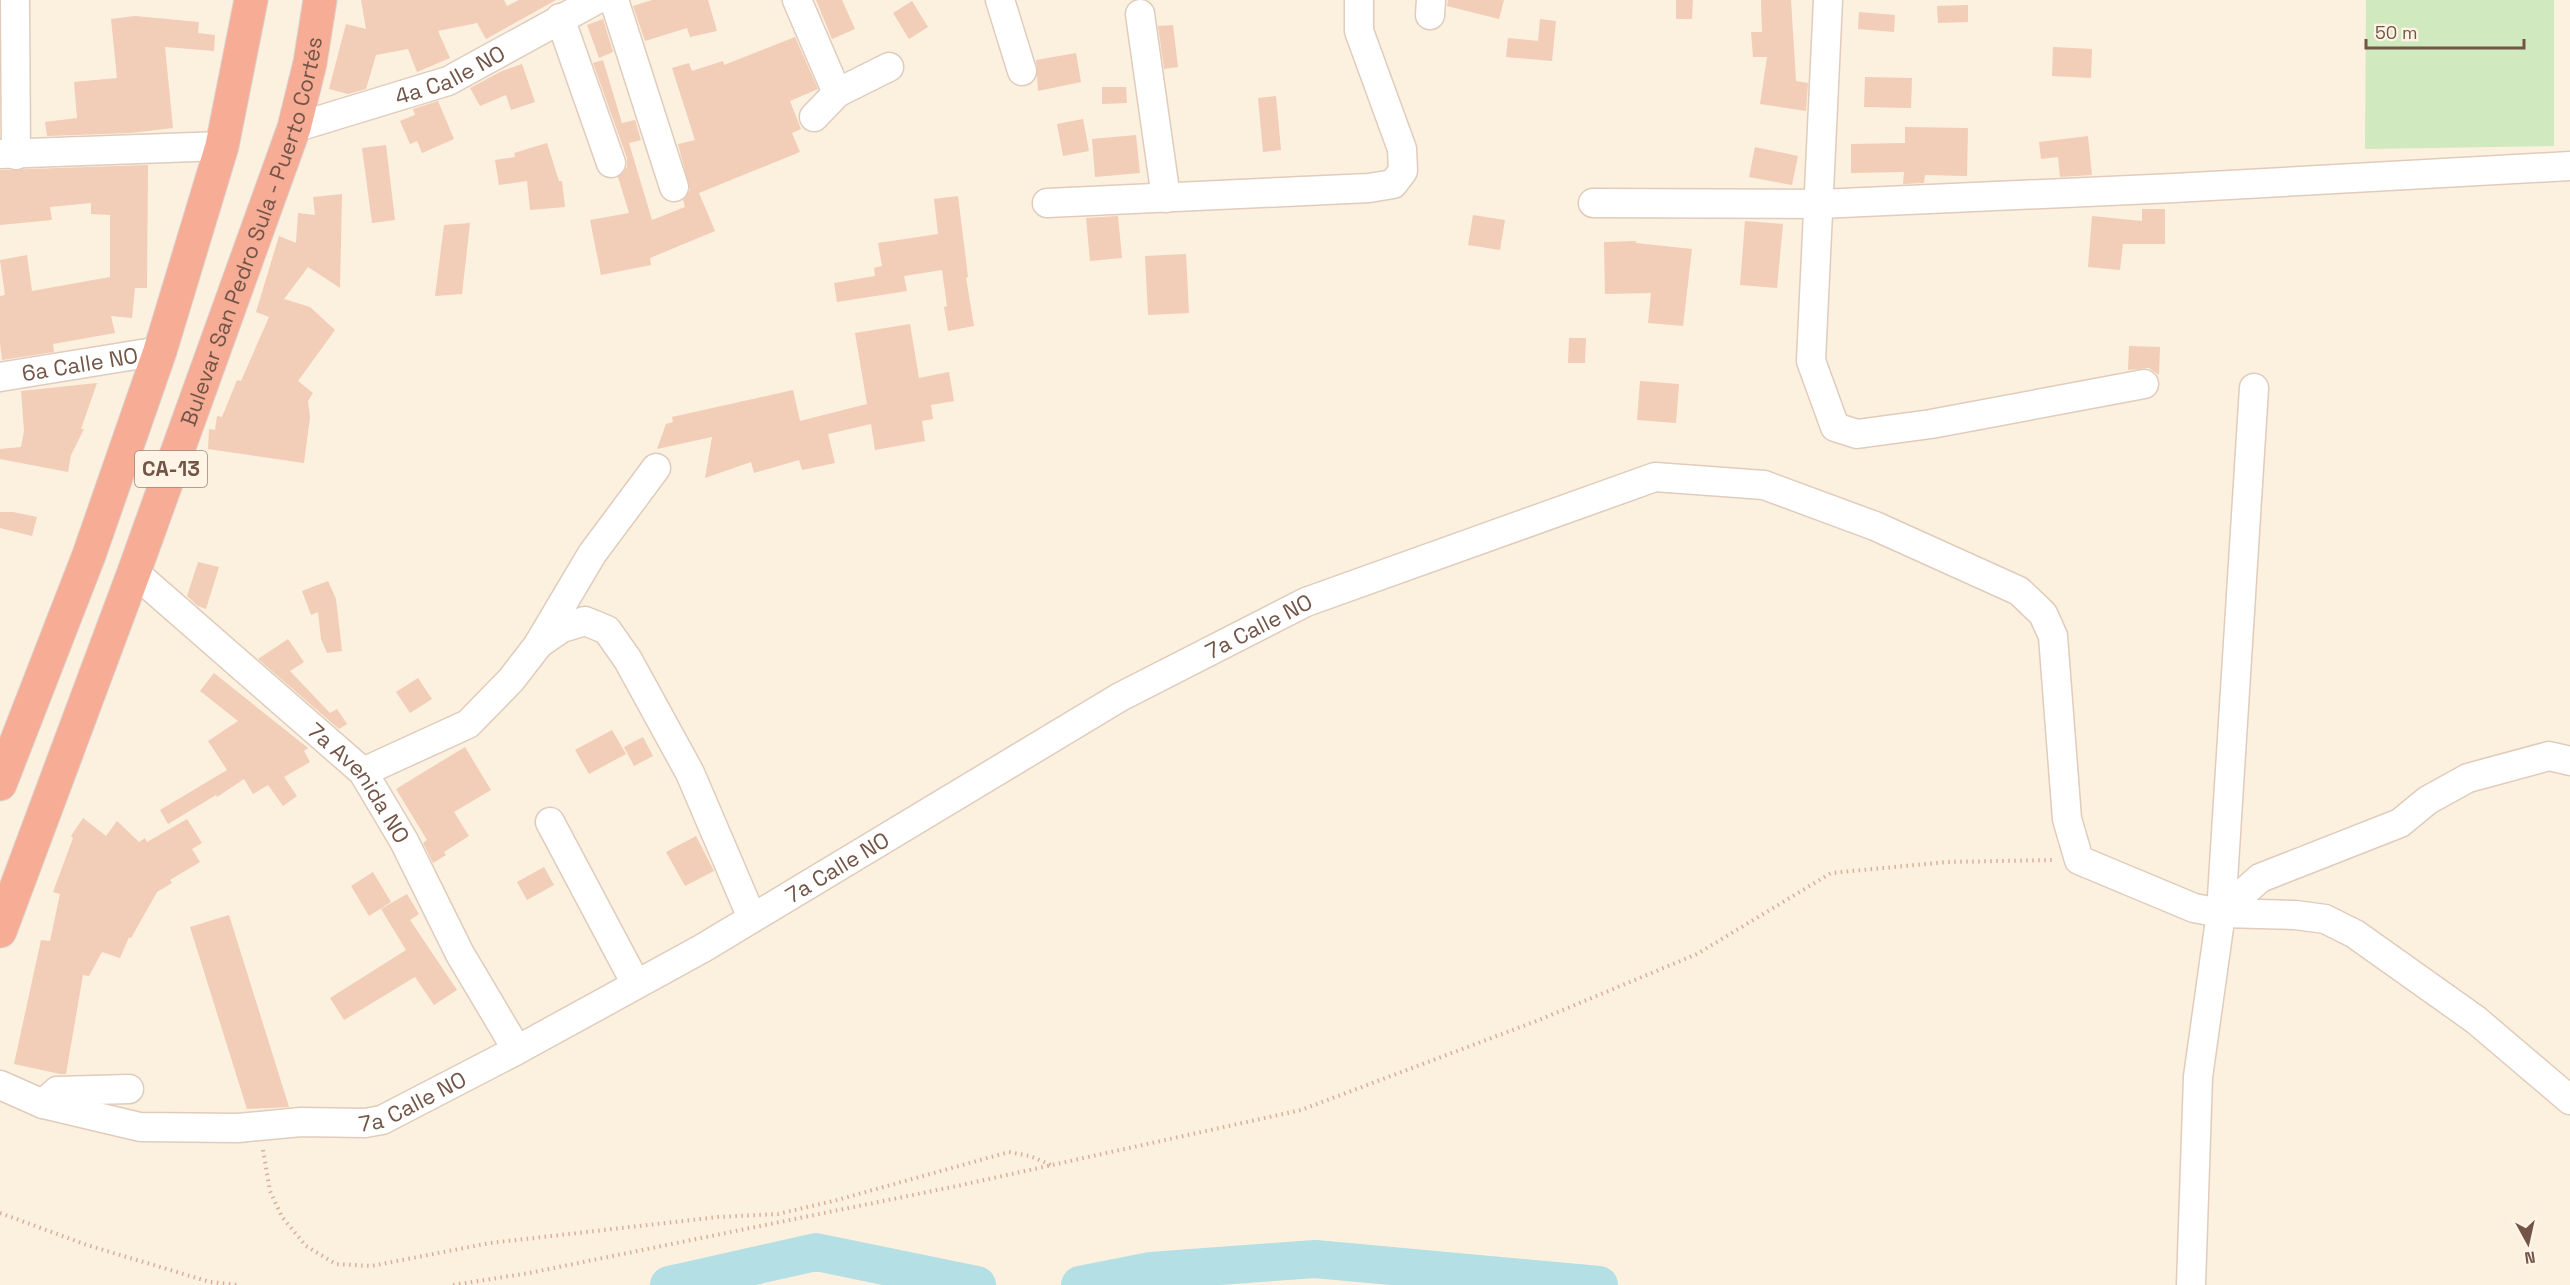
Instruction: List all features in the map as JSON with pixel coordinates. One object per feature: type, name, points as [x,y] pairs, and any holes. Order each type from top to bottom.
[{"type":"highway","name":"CA-13","points":[[0,784],[89,555],[160,351],[222,146],[250,0]]},
{"type":"highway","name":"Bulevar San Pedro Sula - Puerto Cortés","points":[[0,931],[134,572],[294,128],[310,63],[320,0]]},
{"type":"street","points":[[15,0],[8,154],[222,146]]},
{"type":"street","name":"4a Calle NO","points":[[294,128],[448,81],[596,0]]},
{"type":"street","points":[[614,0],[674,187]]},
{"type":"street","points":[[797,0],[837,93]]},
{"type":"street","points":[[1000,0],[1022,71]]},
{"type":"street","points":[[1047,203],[1368,188],[1392,184],[1403,171],[1402,149],[1359,31],[1359,0]]},
{"type":"street","points":[[1828,0],[1811,361],[1835,428],[1857,434],[1931,423],[2144,384]]},
{"type":"street","points":[[1140,14],[1166,198]]},
{"type":"street","points":[[560,18],[610,163]]},
{"type":"street","points":[[814,117],[837,93],[889,67]]},
{"type":"street","points":[[1593,203],[1820,204],[2174,188],[2570,166]]},
{"type":"street","name":"6a Calle NO","points":[[0,377],[160,351]]},
{"type":"street","points":[[2191,1285],[2198,1077],[2221,913],[2254,388]]},
{"type":"street","points":[[363,772],[468,724],[511,680],[538,645],[592,554],[656,468]]},
{"type":"street","name":"7a Calle NO","points":[[0,1085],[43,1104],[140,1127],[238,1128],[301,1122],[365,1123],[382,1120],[517,1050],[752,918],[1120,697],[1306,602],[1655,477],[1764,485],[1875,526],[2019,591],[2043,614],[2053,636],[2067,819],[2079,860]]},
{"type":"street","name":"7a Avenida NO","points":[[134,572],[363,772],[404,841],[460,954],[517,1050]]},
{"type":"street","points":[[538,645],[562,628],[585,621],[607,630],[628,660],[690,773],[752,918]]},
{"type":"street","points":[[2221,913],[2260,878],[2400,823],[2428,800],[2468,778],[2549,756],[2570,761]]},
{"type":"street","points":[[550,822],[636,984]]},
{"type":"street","points":[[2079,860],[2194,908],[2221,913],[2295,915],[2325,919],[2355,934],[2476,1020],[2570,1100]]},
{"type":"street","points":[[43,1104],[57,1091],[129,1089]]},
{"type":"path","points":[[453,1285],[529,1274],[1052,1165],[1301,1110],[1539,1020],[1697,954],[1832,873],[1947,862],[2079,860]]},
{"type":"path","points":[[238,1128],[254,1137],[263,1150],[270,1191],[282,1217],[306,1246],[336,1264],[371,1266],[490,1243],[718,1217],[778,1214],[1009,1152],[1030,1156],[1052,1165]]},
{"type":"path","points":[[0,1213],[87,1245],[210,1282],[239,1285]]},
{"type":"green space","points":[[2366,0],[2554,0],[2554,146],[2365,149]]},
{"type":"building","points":[[361,0],[504,0],[507,6],[519,0],[556,0],[486,39],[477,23],[438,31],[450,58],[417,72],[408,49],[376,55],[366,89],[348,94],[329,89],[346,24],[366,29]]},
{"type":"building","points":[[652,0],[708,0],[717,31],[690,37],[687,28],[645,41],[633,6]]},
{"type":"building","points":[[816,0],[842,0],[855,29],[832,39]]},
{"type":"building","points":[[1448,0],[1504,0],[1499,19],[1447,6]]},
{"type":"building","points":[[1676,0],[1693,0],[1692,19],[1676,19]]},
{"type":"building","points":[[1761,0],[1791,0],[1796,81],[1808,83],[1806,111],[1760,104],[1767,57],[1753,57],[1751,32],[1762,32]]},
{"type":"building","points":[[912,1],[928,27],[909,39],[893,13]]},
{"type":"building","points":[[1968,5],[1968,22],[1938,23],[1937,6]]},
{"type":"building","points":[[1859,12],[1895,15],[1894,32],[1858,29]]},
{"type":"building","points":[[135,16],[199,22],[198,33],[215,35],[214,51],[165,47],[173,128],[131,133],[47,136],[45,122],[77,118],[74,82],[117,78],[111,19]]},
{"type":"building","points":[[603,19],[613,52],[599,58],[587,25]]},
{"type":"building","points":[[1540,19],[1556,21],[1552,61],[1506,57],[1508,38],[1538,41]]},
{"type":"building","points":[[1173,25],[1178,67],[1164,69],[1158,26]]},
{"type":"building","points":[[795,37],[818,89],[790,101],[801,129],[792,133],[800,152],[699,193],[715,231],[650,258],[651,265],[601,275],[590,220],[629,213],[618,177],[627,167],[627,158],[593,63],[603,60],[622,123],[635,120],[641,140],[629,143],[652,220],[685,207],[683,200],[690,190],[678,144],[695,140],[672,68],[689,63],[692,71],[723,61],[724,65]]},
{"type":"building","points":[[2053,47],[2092,49],[2091,78],[2052,76]]},
{"type":"building","points":[[1076,53],[1081,82],[1038,91],[1036,60]]},
{"type":"building","points":[[522,64],[535,102],[511,110],[506,95],[480,106],[470,88],[502,71]]},
{"type":"building","points":[[1865,77],[1912,78],[1911,108],[1864,107]]},
{"type":"building","points":[[1102,87],[1126,87],[1127,103],[1102,104]]},
{"type":"building","points":[[1276,96],[1281,150],[1263,152],[1258,98]]},
{"type":"building","points":[[438,101],[454,139],[422,153],[417,141],[410,144],[400,121],[415,115],[413,109]]},
{"type":"building","points":[[1083,119],[1089,151],[1063,156],[1057,124]]},
{"type":"building","points":[[1905,127],[1968,128],[1967,176],[1925,175],[1924,183],[1903,184],[1904,172],[1851,173],[1851,144],[1905,143]]},
{"type":"building","points":[[1136,135],[1140,173],[1095,177],[1092,139]]},
{"type":"building","points":[[2088,136],[2092,175],[2060,177],[2058,157],[2041,159],[2039,142]]},
{"type":"building","points":[[547,143],[559,181],[562,181],[565,207],[530,210],[527,181],[499,185],[495,160],[515,157],[514,153]]},
{"type":"building","points":[[386,145],[395,220],[372,223],[362,148]]},
{"type":"building","points":[[1755,147],[1798,156],[1792,185],[1749,177]]},
{"type":"building","points":[[148,165],[147,288],[135,288],[132,318],[111,316],[115,333],[53,344],[54,352],[2,360],[0,296],[5,295],[0,260],[27,255],[32,291],[110,277],[110,215],[91,214],[91,203],[50,207],[52,220],[0,225],[0,170]]},
{"type":"building","points":[[342,194],[340,288],[308,267],[284,299],[310,307],[335,330],[298,381],[313,393],[308,401],[310,417],[304,463],[208,449],[209,429],[215,430],[217,416],[222,417],[237,380],[241,381],[269,317],[256,312],[279,236],[296,243],[298,213],[315,215],[313,197]]},
{"type":"building","points":[[958,196],[968,277],[966,278],[974,326],[948,331],[942,270],[904,276],[907,291],[837,302],[834,283],[875,276],[874,268],[882,266],[878,243],[938,234],[934,199]]},
{"type":"building","points":[[2142,209],[2165,209],[2165,244],[2123,244],[2120,270],[2088,267],[2092,216],[2142,221]]},
{"type":"building","points":[[1473,215],[1505,220],[1500,250],[1468,245]]},
{"type":"building","points":[[1118,216],[1122,258],[1090,261],[1086,218]]},
{"type":"building","points":[[1745,221],[1783,224],[1777,288],[1740,285]]},
{"type":"building","points":[[470,223],[462,294],[435,296],[444,225]]},
{"type":"building","points":[[1636,241],[1636,243],[1692,249],[1683,326],[1648,323],[1651,293],[1605,294],[1604,242]]},
{"type":"building","points":[[1186,254],[1189,313],[1148,315],[1145,256]]},
{"type":"building","points":[[910,324],[919,378],[949,372],[954,401],[931,405],[933,419],[922,421],[925,441],[875,450],[871,424],[828,434],[835,463],[802,470],[799,460],[754,473],[751,462],[705,478],[712,437],[657,449],[666,424],[673,422],[672,417],[793,390],[800,421],[867,404],[855,333]]},
{"type":"building","points":[[1569,338],[1586,338],[1585,363],[1568,363]]},
{"type":"building","points":[[2129,346],[2160,347],[2159,375],[2149,368],[2128,370]]},
{"type":"building","points":[[1640,381],[1679,384],[1676,423],[1637,420]]},
{"type":"building","points":[[97,383],[81,429],[84,429],[71,455],[68,472],[0,459],[0,449],[21,447],[24,431],[21,391]]},
{"type":"building","points":[[0,512],[37,517],[32,536],[0,528]]},
{"type":"building","points":[[198,562],[219,567],[206,609],[198,606],[187,596]]},
{"type":"building","points":[[328,581],[336,599],[342,651],[327,653],[321,639],[318,612],[311,615],[302,591]]},
{"type":"building","points":[[288,639],[304,662],[290,671],[330,713],[337,709],[347,724],[339,729],[258,659]]},
{"type":"building","points":[[214,673],[308,748],[304,751],[310,762],[284,777],[297,796],[283,806],[268,785],[253,794],[244,779],[168,824],[160,810],[227,770],[208,741],[238,721],[200,691]]},
{"type":"building","points":[[418,678],[432,699],[410,713],[396,692]]},
{"type":"building","points":[[612,730],[626,754],[589,774],[575,750]]},
{"type":"building","points":[[643,737],[653,756],[634,766],[624,747]]},
{"type":"building","points":[[465,747],[491,790],[454,812],[469,836],[444,852],[446,855],[433,863],[423,843],[427,840],[396,789]]},
{"type":"building","points":[[83,818],[106,836],[117,821],[139,842],[145,838],[147,842],[187,819],[202,843],[192,849],[200,862],[170,880],[172,883],[157,892],[131,938],[129,937],[120,958],[102,952],[89,976],[83,975],[66,1074],[60,1074],[14,1064],[41,940],[50,941],[60,894],[53,892],[73,838],[71,836]]},
{"type":"building","points":[[696,836],[714,871],[685,886],[666,852]]},
{"type":"building","points":[[544,867],[554,885],[527,900],[517,882]]},
{"type":"building","points":[[373,872],[391,902],[369,916],[351,886]]},
{"type":"building","points":[[407,894],[419,914],[410,920],[457,990],[434,1005],[415,977],[344,1020],[330,998],[406,950],[381,909]]},
{"type":"building","points":[[229,915],[289,1107],[247,1109],[190,927]]},
{"type":"waterway","points":[[669,1285],[816,1252],[977,1285]]},
{"type":"waterway","points":[[1080,1285],[1151,1271],[1315,1259],[1599,1285]]}]
